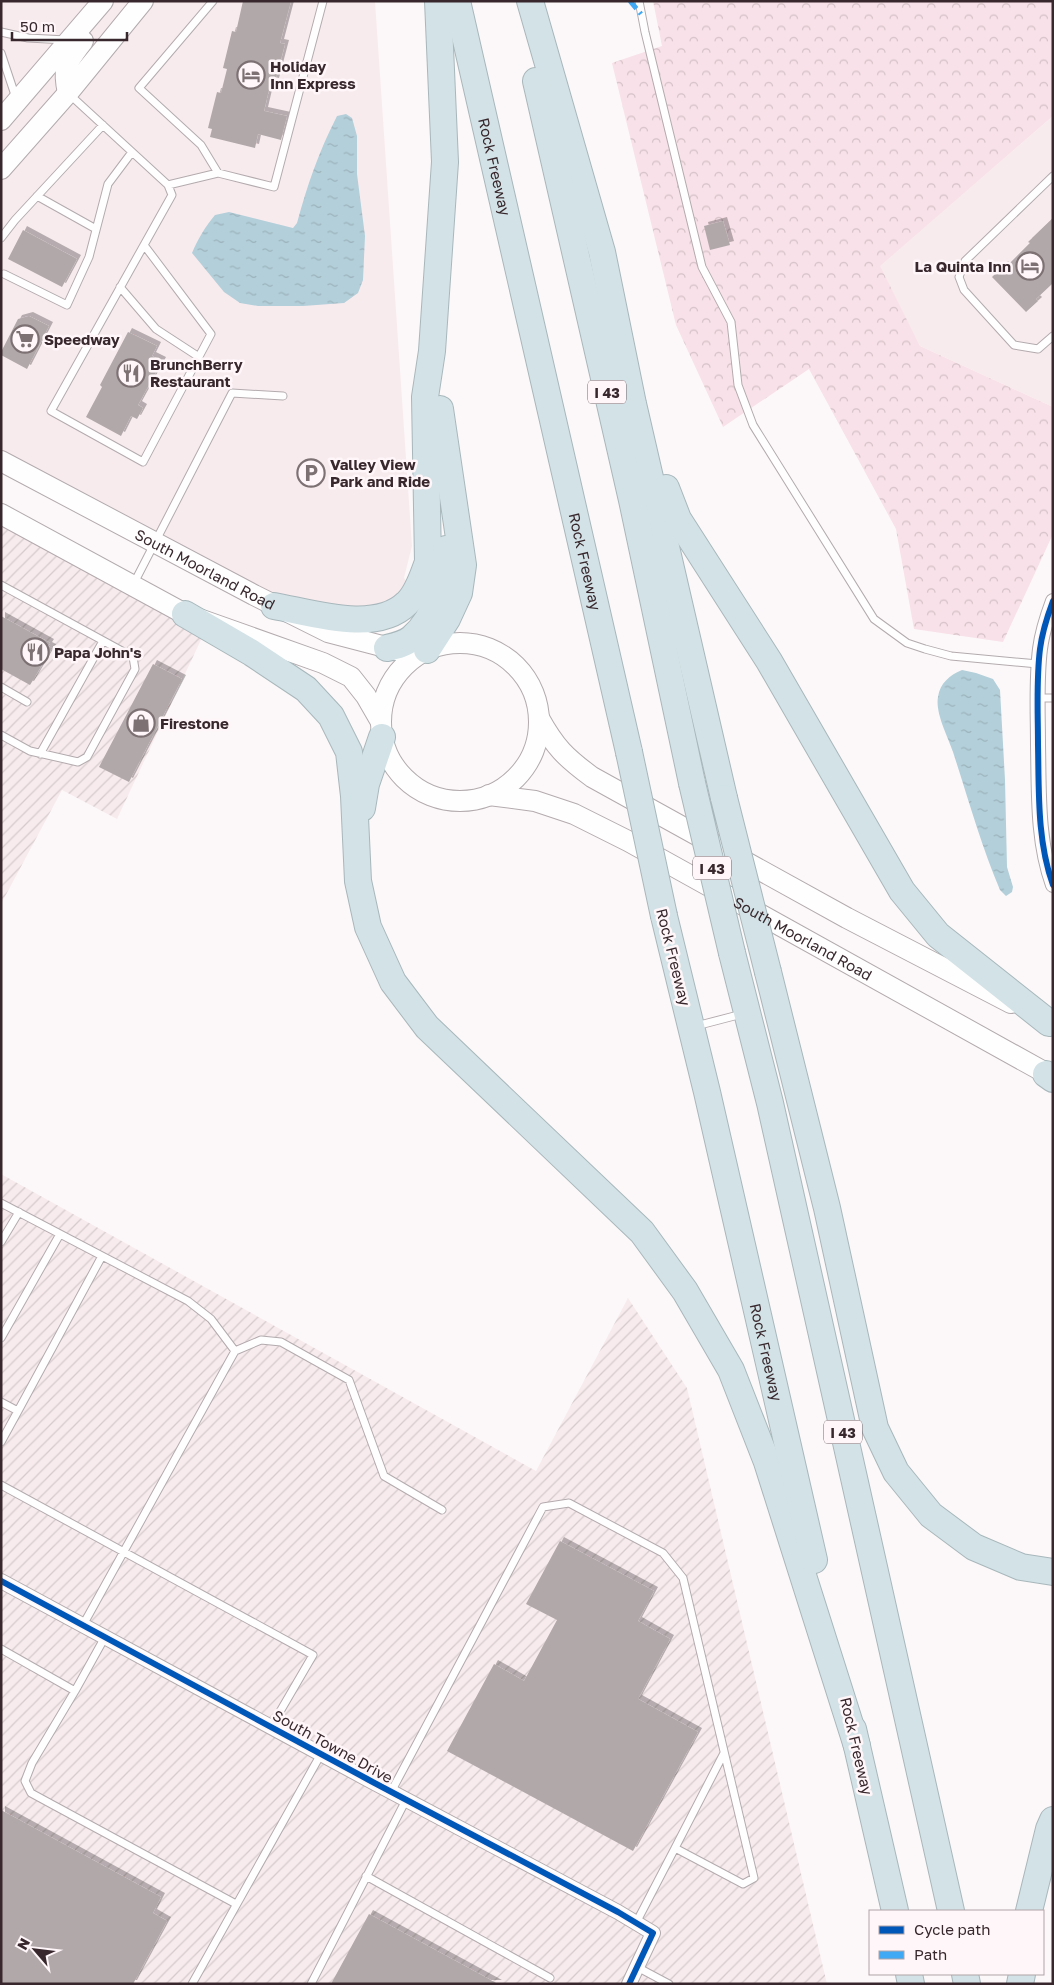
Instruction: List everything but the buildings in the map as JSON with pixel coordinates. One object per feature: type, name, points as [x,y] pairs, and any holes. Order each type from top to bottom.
[{"type":"highway","points":[[274,606],[359,620],[392,615],[408,602],[419,585],[428,562],[425,397],[432,350],[445,162],[438,1]]},
{"type":"highway","name":"Rock Freeway","points":[[457,1],[629,752],[664,916],[895,1910]]},
{"type":"highway","name":"I 43","points":[[517,1],[632,500],[692,783],[770,1103],[951,1910]]},
{"type":"highway","points":[[530,1],[602,252],[633,404],[724,798],[826,1208],[875,1428],[896,1472],[931,1515],[974,1547],[1021,1567],[1053,1572]]},
{"type":"highway","points":[[422,652],[447,619],[459,593],[463,565],[432,350]]},
{"type":"highway","points":[[633,404],[678,519],[769,661],[902,892],[938,935],[1051,1024]]},
{"type":"highway","points":[[387,648],[402,644],[412,637],[427,619],[438,598],[444,579],[446,556],[442,492],[442,421]]},
{"type":"highway","points":[[185,614],[252,653],[306,689],[331,716],[349,752],[354,796],[358,881],[368,927],[393,982],[427,1027],[642,1232],[685,1291],[731,1370],[767,1462],[857,1746]]},
{"type":"highway","points":[[356,841],[366,784],[381,730]]},
{"type":"highway","points":[[1029,1910],[1049,1829],[1053,1820]]},
{"type":"main road","points":[[1,120],[102,1]]},
{"type":"main road","points":[[68,94],[64,76],[68,62],[95,25],[116,1]]},
{"type":"main road","points":[[1,170],[68,94],[143,1]]},
{"type":"main road","name":"South Moorland Road","points":[[1,461],[274,606],[328,632],[387,648],[422,652]]},
{"type":"main road","points":[[1,514],[185,614],[323,663],[351,677],[366,696],[381,730],[390,759],[404,778],[422,792],[444,800],[467,801],[489,795],[510,783],[526,764],[536,742],[539,718]]},
{"type":"main road","points":[[381,730],[385,696],[398,672],[422,652],[451,643],[477,644],[501,654],[520,670],[533,692],[539,718],[548,735],[564,756],[592,777],[847,918],[1051,1024]]},
{"type":"main road","name":"South Moorland Road","points":[[489,795],[535,801],[582,818],[758,913],[1051,1077]]},
{"type":"street","points":[[1053,601],[1044,627],[1038,664],[1042,838],[1053,885]]},
{"type":"street","name":"South Towne Drive","points":[[1,1581],[654,1932],[637,1968]]},
{"type":"street","points":[[629,1984],[637,1968]]},
{"type":"lane","points":[[213,1],[139,88],[201,145],[218,173]]},
{"type":"lane","points":[[168,185],[218,173],[274,187],[324,1]]},
{"type":"lane","points":[[639,1],[662,106],[702,267],[731,322],[738,385],[753,425],[874,619],[906,643],[925,649],[951,656],[1038,664]]},
{"type":"lane","points":[[1,32],[28,38],[69,40]]},
{"type":"lane","points":[[1,53],[16,101]]},
{"type":"lane","points":[[68,94],[168,185],[172,195],[120,287],[51,412],[144,462],[211,334],[144,245]]},
{"type":"lane","points":[[1,238],[103,125]]},
{"type":"lane","points":[[2,275],[67,305],[89,257],[108,184],[132,152]]},
{"type":"lane","points":[[1053,176],[965,262],[959,277],[964,290],[1014,344],[1038,349],[1053,336]]},
{"type":"lane","points":[[37,196],[96,229]]},
{"type":"lane","points":[[120,287],[156,329],[199,357]]},
{"type":"lane","points":[[132,585],[232,393],[283,396]]},
{"type":"lane","points":[[1,735],[30,751],[78,762],[88,757],[136,669],[133,657],[2,588]]},
{"type":"lane","points":[[40,754],[103,641]]},
{"type":"lane","points":[[1,687],[27,702]]},
{"type":"lane","points":[[1038,698],[1053,698]]},
{"type":"lane","points":[[691,1027],[747,1013]]},
{"type":"lane","points":[[1,1203],[188,1301],[211,1319],[235,1351]]},
{"type":"lane","points":[[1,1242],[19,1212]]},
{"type":"lane","points":[[1,1338],[60,1234]]},
{"type":"lane","points":[[1,1442],[102,1256]]},
{"type":"lane","points":[[83,1625],[235,1351],[261,1340],[281,1342],[349,1380],[384,1476],[442,1510]]},
{"type":"lane","points":[[1,1402],[18,1411]]},
{"type":"lane","points":[[1,1485],[313,1654],[272,1727]]},
{"type":"lane","points":[[391,1792],[543,1507],[569,1503],[663,1553],[683,1578],[754,1878],[743,1884],[674,1848]]},
{"type":"lane","points":[[105,1637],[32,1762],[25,1781],[31,1793],[236,1904]]},
{"type":"lane","points":[[1,1649],[75,1691]]},
{"type":"lane","points":[[636,1923],[724,1753]]},
{"type":"lane","points":[[192,1984],[321,1754]]},
{"type":"lane","points":[[311,1984],[406,1800]]},
{"type":"lane","points":[[366,1876],[550,1978]]},
{"type":"lane","points":[[637,1968],[669,1984]]},
{"type":"shaded area","points":[[1,1],[375,1],[412,546],[404,578],[415,591],[392,615],[274,606],[1,461]]},
{"type":"shaded area","points":[[1053,116],[1053,407],[920,346],[879,266]]},
{"type":"shaded area","points":[[1,514],[207,627],[117,819],[62,790],[1,904]]},
{"type":"shaded area","points":[[1,1174],[536,1471],[628,1298],[687,1388],[827,1984],[1,1984]]},
{"type":"green space","points":[[653,1],[1053,1],[1053,116],[880,266],[920,346],[1053,407],[1053,534],[1003,642],[914,629],[896,529],[809,369],[723,427],[676,325],[612,63],[662,46]]},
{"type":"water","points":[[346,114],[352,118],[357,136],[357,174],[365,236],[363,280],[358,293],[344,303],[303,306],[258,306],[240,303],[224,292],[192,253],[199,238],[215,215],[229,212],[293,228],[297,223],[314,169],[337,116]]},
{"type":"water","points":[[962,670],[993,679],[1000,690],[1007,867],[1013,887],[1012,892],[1006,896],[1000,890],[987,856],[938,710],[938,697],[943,684],[953,674]]},
{"type":"marked path","points":[[630,1],[641,14]]},
{"type":"cycle path","points":[[1053,601],[1041,643],[1037,697],[1041,833],[1053,885]]},
{"type":"cycle path","points":[[1,1581],[618,1912],[653,1933],[629,1984]]},
{"type":"place","name":"Holiday Inn Express","points":[[251,75]]},
{"type":"place","name":"La Quinta Inn","points":[[1030,266]]},
{"type":"place","name":"Speedway","points":[[25,339]]},
{"type":"place","name":"BrunchBerry Restaurant","points":[[131,373]]},
{"type":"place","name":"Valley View Park and Ride","points":[[311,473]]},
{"type":"place","name":"Papa John's","points":[[35,652]]},
{"type":"place","name":"Firestone","points":[[141,723]]}]
